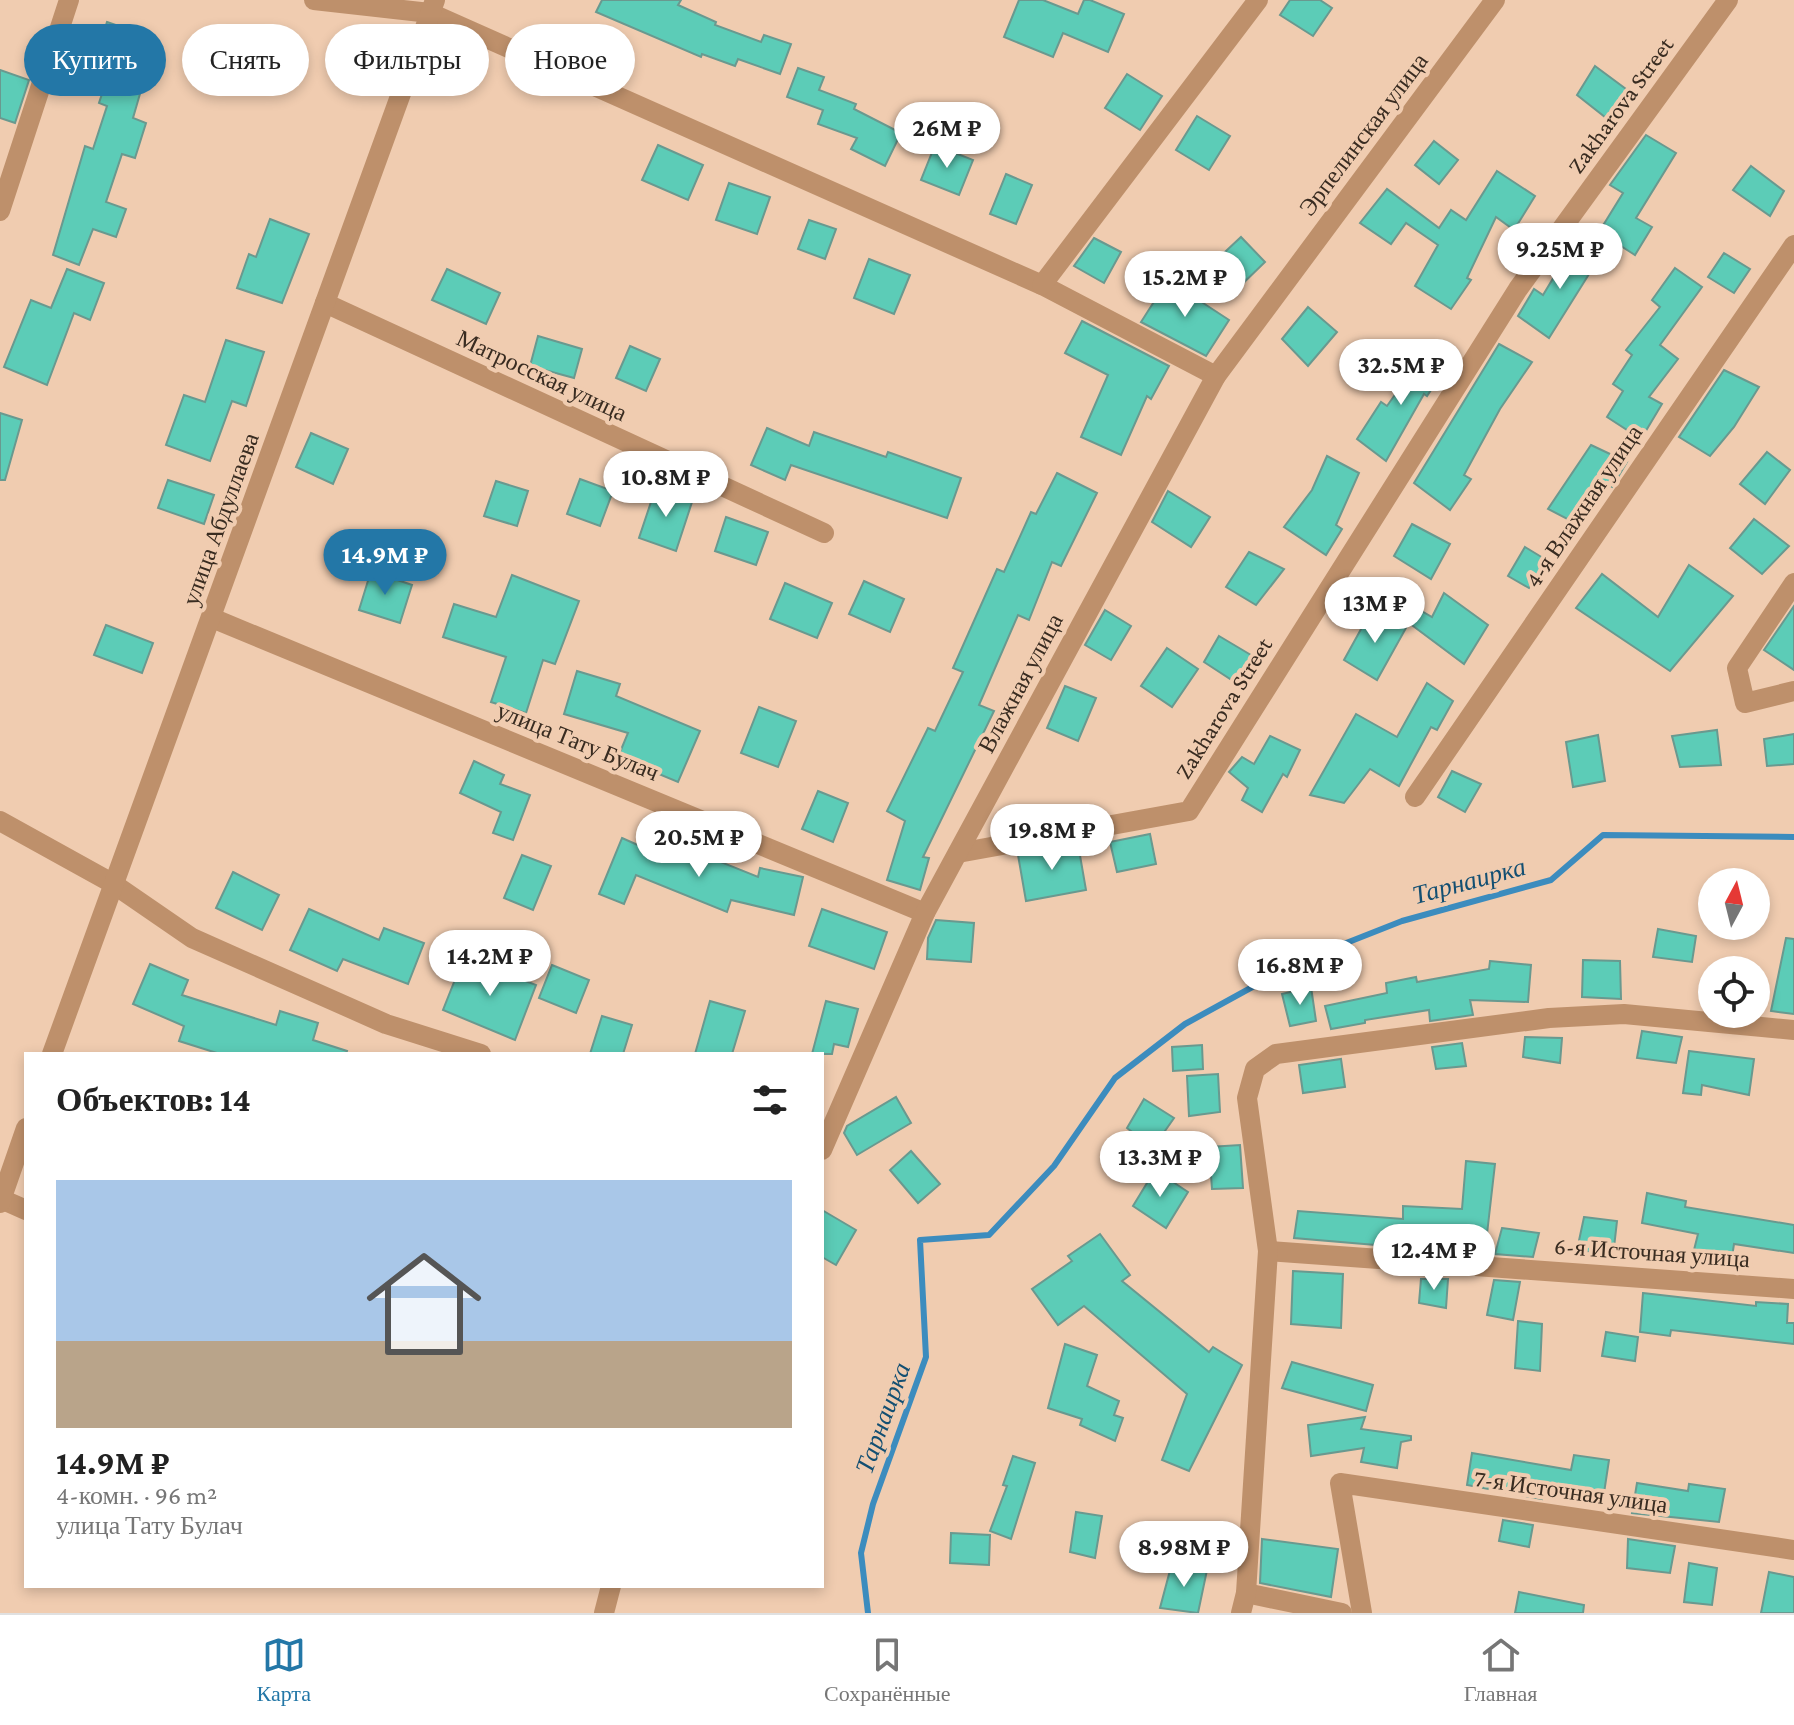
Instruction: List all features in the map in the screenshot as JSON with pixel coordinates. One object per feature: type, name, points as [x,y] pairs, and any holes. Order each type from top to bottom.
[{"type":"street","points":[[0,211],[69,0]]},
{"type":"street","points":[[314,0],[432,6],[1042,285],[1216,376]]},
{"type":"street","points":[[1042,285],[1258,0]]},
{"type":"street","name":"Эрпелинская улица","points":[[1216,376],[1495,0]]},
{"type":"street","name":"Zakharova Street","points":[[958,853],[1189,811],[1518,289],[1728,0]]},
{"type":"street","name":"улица Абдуллаева","points":[[53,1052],[432,6]]},
{"type":"street","name":"4-я Влажная улица","points":[[1415,797],[1794,245]]},
{"type":"street","name":"Матросская улица","points":[[325,303],[824,533]]},
{"type":"street","name":"Влажная улица","points":[[824,1137],[925,913],[1216,376]]},
{"type":"street","points":[[1794,583],[1737,668],[1745,703],[1794,691]]},
{"type":"street","name":"улица Тату Булач","points":[[212,618],[925,913]]},
{"type":"street","points":[[0,821],[112,883],[192,938],[386,1024],[475,1052]]},
{"type":"street","points":[[1342,1613],[1244,1603],[1268,1251],[1247,1098],[1255,1069],[1276,1054],[1549,1018],[1624,1014],[1794,1030]]},
{"type":"street","points":[[24,1134],[1,1201],[24,1209]]},
{"type":"street","name":"6-я Источная улица","points":[[1268,1251],[1794,1289]]},
{"type":"street","name":"7-я Источная улица","points":[[1362,1613],[1340,1483],[1794,1550]]},
{"type":"street","points":[[604,1613],[610,1588]]},
{"type":"building","points":[[602,0],[681,0],[678,5],[716,22],[715,25],[761,42],[764,35],[791,44],[780,74],[738,59],[735,66],[702,54],[701,57],[635,29],[635,24],[624,24],[596,12]]},
{"type":"building","points":[[1019,0],[1043,0],[1078,14],[1084,0],[1090,0],[1124,14],[1108,52],[1063,33],[1053,57],[1004,37]]},
{"type":"building","points":[[1290,0],[1320,0],[1332,8],[1313,36],[1280,15]]},
{"type":"building","points":[[1595,66],[1630,92],[1610,121],[1577,95]]},
{"type":"building","points":[[798,68],[824,77],[819,90],[856,104],[854,109],[901,133],[885,166],[851,149],[857,138],[818,124],[823,110],[787,97]]},
{"type":"building","points":[[0,70],[24,78],[24,95],[15,123],[0,118]]},
{"type":"building","points":[[1127,74],[1162,96],[1140,130],[1105,108]]},
{"type":"building","points":[[101,96],[139,96],[133,118],[146,123],[135,158],[122,154],[106,202],[126,209],[116,237],[93,229],[79,265],[53,255],[85,146],[93,149],[107,106],[99,103]]},
{"type":"building","points":[[1197,116],[1230,136],[1209,170],[1176,150]]},
{"type":"building","points":[[1646,135],[1676,153],[1636,218],[1652,227],[1635,255],[1599,232],[1623,193],[1610,185]]},
{"type":"building","points":[[1434,141],[1458,160],[1439,184],[1415,165]]},
{"type":"building","points":[[658,145],[703,165],[688,200],[642,180]]},
{"type":"building","points":[[935,145],[973,160],[959,195],[921,180]]},
{"type":"building","points":[[1751,166],[1784,191],[1770,216],[1733,190]]},
{"type":"building","points":[[1497,171],[1535,196],[1514,230],[1496,217],[1467,278],[1471,280],[1451,309],[1415,286],[1438,245],[1406,223],[1391,244],[1360,223],[1387,189],[1439,228],[1451,210],[1466,220]]},
{"type":"building","points":[[1006,174],[1032,185],[1016,224],[990,214]]},
{"type":"building","points":[[729,183],[770,197],[757,234],[716,220]]},
{"type":"building","points":[[270,219],[309,234],[282,303],[237,288],[249,254],[256,257]]},
{"type":"building","points":[[809,220],[836,229],[825,259],[798,249]]},
{"type":"building","points":[[1241,237],[1265,262],[1235,291],[1211,265]]},
{"type":"building","points":[[1094,238],[1121,252],[1104,283],[1074,266]]},
{"type":"building","points":[[1575,242],[1601,255],[1549,338],[1518,316],[1534,289],[1543,295]]},
{"type":"building","points":[[1724,253],[1750,269],[1734,293],[1708,277]]},
{"type":"building","points":[[869,259],[910,275],[894,314],[854,298]]},
{"type":"building","points":[[1675,268],[1702,287],[1660,345],[1678,359],[1649,397],[1662,404],[1641,439],[1607,417],[1623,391],[1613,384],[1632,355],[1626,350],[1660,307],[1652,300]]},
{"type":"building","points":[[67,269],[104,283],[90,320],[74,313],[47,385],[4,367],[31,300],[51,308]]},
{"type":"building","points":[[447,269],[500,293],[486,324],[432,300]]},
{"type":"building","points":[[1168,280],[1229,320],[1206,356],[1141,322]]},
{"type":"building","points":[[1308,307],[1337,332],[1308,366],[1282,339]]},
{"type":"building","points":[[1082,321],[1169,366],[1151,399],[1147,396],[1121,455],[1081,437],[1108,375],[1065,353]]},
{"type":"building","points":[[538,336],[582,349],[574,378],[530,366]]},
{"type":"building","points":[[226,340],[264,352],[246,406],[232,401],[210,461],[166,445],[184,395],[205,402]]},
{"type":"building","points":[[1499,344],[1532,362],[1500,409],[1464,475],[1471,479],[1450,510],[1414,483]]},
{"type":"building","points":[[630,346],[660,359],[646,391],[616,378]]},
{"type":"building","points":[[1426,351],[1447,366],[1427,396],[1424,394],[1386,461],[1357,439],[1381,402],[1387,406]]},
{"type":"building","points":[[1724,370],[1759,387],[1734,427],[1710,456],[1679,437]]},
{"type":"building","points":[[0,413],[22,420],[5,480],[0,480]]},
{"type":"building","points":[[767,428],[809,446],[814,432],[886,457],[888,452],[961,478],[947,518],[791,465],[785,480],[751,465]]},
{"type":"building","points":[[311,433],[348,449],[333,484],[296,467]]},
{"type":"building","points":[[1591,445],[1627,462],[1612,487],[1601,481],[1575,523],[1548,509]]},
{"type":"building","points":[[1767,452],[1790,470],[1765,504],[1740,484]]},
{"type":"building","points":[[1327,456],[1359,473],[1336,525],[1342,529],[1326,555],[1284,527],[1312,490]]},
{"type":"building","points":[[1057,473],[1097,493],[1061,566],[1052,562],[1029,620],[1018,615],[979,705],[994,711],[923,857],[929,858],[920,890],[887,880],[905,821],[887,811],[928,728],[935,731],[963,672],[953,668],[997,569],[1004,572],[1031,512],[1036,514]]},
{"type":"building","points":[[580,479],[613,491],[600,526],[567,514]]},
{"type":"building","points":[[168,480],[214,495],[204,524],[158,508]]},
{"type":"building","points":[[496,481],[528,491],[517,526],[484,516]]},
{"type":"building","points":[[656,487],[693,499],[676,551],[639,538]]},
{"type":"building","points":[[1168,491],[1210,517],[1191,547],[1152,522]]},
{"type":"building","points":[[726,517],[768,532],[756,565],[715,551]]},
{"type":"building","points":[[1754,519],[1789,546],[1762,574],[1730,548]]},
{"type":"building","points":[[1412,524],[1450,544],[1431,579],[1394,556]]},
{"type":"building","points":[[1525,547],[1548,561],[1529,588],[1508,576]]},
{"type":"building","points":[[1249,552],[1284,569],[1256,605],[1226,587]]},
{"type":"building","points":[[1689,565],[1733,596],[1670,671],[1576,608],[1602,574],[1658,617]]},
{"type":"building","points":[[371,571],[412,585],[400,623],[359,610]]},
{"type":"building","points":[[512,575],[579,601],[555,664],[543,660],[526,713],[491,702],[506,657],[443,637],[454,604],[496,617]]},
{"type":"building","points":[[864,581],[904,599],[890,632],[849,614]]},
{"type":"building","points":[[785,583],[832,603],[817,638],[770,619]]},
{"type":"building","points":[[1444,593],[1488,625],[1464,664],[1405,620],[1413,606],[1432,617]]},
{"type":"building","points":[[1794,606],[1794,670],[1764,650]]},
{"type":"building","points":[[1105,610],[1131,626],[1111,660],[1085,645]]},
{"type":"building","points":[[1371,611],[1406,628],[1377,680],[1344,660]]},
{"type":"building","points":[[106,625],[153,643],[142,673],[94,655]]},
{"type":"building","points":[[1219,636],[1261,661],[1244,688],[1204,662]]},
{"type":"building","points":[[1167,648],[1198,669],[1172,707],[1141,686]]},
{"type":"building","points":[[577,671],[620,684],[616,696],[700,731],[678,782],[618,757],[628,733],[564,714]]},
{"type":"building","points":[[1427,683],[1453,701],[1437,730],[1431,727],[1399,786],[1370,769],[1344,803],[1310,795],[1356,714],[1397,737]]},
{"type":"building","points":[[1065,686],[1096,698],[1078,741],[1047,728]]},
{"type":"building","points":[[759,707],[796,721],[778,767],[741,753]]},
{"type":"building","points":[[1717,730],[1721,765],[1680,767],[1672,736]]},
{"type":"building","points":[[1794,734],[1794,764],[1767,766],[1764,739]]},
{"type":"building","points":[[1598,735],[1605,781],[1573,787],[1566,742]]},
{"type":"building","points":[[1270,736],[1300,750],[1287,777],[1283,774],[1262,812],[1242,800],[1248,788],[1229,772],[1242,757],[1254,764]]},
{"type":"building","points":[[474,761],[504,775],[500,784],[530,795],[513,840],[493,833],[501,812],[460,793]]},
{"type":"building","points":[[1452,771],[1481,784],[1465,812],[1438,797]]},
{"type":"building","points":[[818,791],[848,803],[833,842],[802,829]]},
{"type":"building","points":[[1150,834],[1156,864],[1117,872],[1110,842]]},
{"type":"building","points":[[622,838],[660,855],[666,840],[758,877],[760,868],[803,877],[794,915],[731,900],[727,912],[636,875],[624,904],[599,894]]},
{"type":"building","points":[[1078,844],[1086,890],[1026,901],[1018,855]]},
{"type":"building","points":[[522,855],[551,866],[533,910],[504,898]]},
{"type":"building","points":[[233,872],[279,895],[262,930],[216,908]]},
{"type":"building","points":[[309,909],[379,940],[384,928],[424,943],[408,984],[343,959],[337,971],[290,950]]},
{"type":"building","points":[[822,909],[887,932],[874,969],[809,946]]},
{"type":"building","points":[[936,920],[974,923],[971,962],[927,959],[928,938]]},
{"type":"building","points":[[1658,929],[1696,936],[1692,962],[1653,957]]},
{"type":"building","points":[[1786,938],[1794,939],[1794,1014],[1771,1011]]},
{"type":"building","points":[[464,957],[536,985],[515,1040],[443,1010]]},
{"type":"building","points":[[1583,960],[1620,961],[1621,999],[1582,997]]},
{"type":"building","points":[[1490,961],[1531,965],[1528,1002],[1470,1000],[1473,1015],[1430,1021],[1429,1010],[1331,1029],[1325,1006],[1387,993],[1386,983],[1416,977],[1417,982],[1489,969]]},
{"type":"building","points":[[150,964],[188,980],[182,995],[276,1025],[280,1011],[318,1023],[313,1040],[347,1051],[214,1052],[179,1041],[184,1026],[133,1004]]},
{"type":"building","points":[[552,965],[589,980],[576,1013],[539,998]]},
{"type":"building","points":[[1311,987],[1316,1021],[1290,1026],[1282,994]]},
{"type":"building","points":[[710,1001],[745,1011],[733,1052],[696,1052]]},
{"type":"building","points":[[826,1001],[858,1009],[848,1047],[834,1044],[832,1054],[813,1052]]},
{"type":"building","points":[[602,1016],[632,1025],[624,1052],[591,1052]]},
{"type":"building","points":[[1642,1031],[1682,1037],[1676,1063],[1637,1058]]},
{"type":"building","points":[[1525,1037],[1562,1038],[1560,1063],[1523,1057]]},
{"type":"building","points":[[1462,1043],[1466,1066],[1436,1069],[1432,1047]]},
{"type":"building","points":[[1202,1045],[1203,1069],[1173,1071],[1172,1047]]},
{"type":"building","points":[[1689,1051],[1754,1059],[1749,1095],[1702,1085],[1701,1095],[1683,1093]]},
{"type":"building","points":[[1341,1059],[1345,1087],[1303,1093],[1299,1065]]},
{"type":"building","points":[[1218,1074],[1220,1112],[1189,1116],[1187,1076]]},
{"type":"building","points":[[896,1097],[911,1123],[857,1155],[844,1133],[847,1126]]},
{"type":"building","points":[[1144,1099],[1174,1118],[1153,1148],[1127,1128]]},
{"type":"building","points":[[1240,1145],[1243,1188],[1212,1189],[1209,1147]]},
{"type":"building","points":[[911,1151],[940,1184],[918,1203],[890,1170]]},
{"type":"building","points":[[1466,1161],[1495,1164],[1487,1234],[1435,1228],[1434,1250],[1294,1238],[1298,1211],[1403,1219],[1403,1206],[1462,1209]]},
{"type":"building","points":[[1155,1170],[1188,1192],[1166,1228],[1133,1206]]},
{"type":"building","points":[[1647,1193],[1686,1201],[1685,1207],[1794,1225],[1794,1253],[1734,1244],[1732,1257],[1694,1250],[1698,1234],[1642,1223]]},
{"type":"building","points":[[824,1211],[856,1230],[836,1265],[824,1258]]},
{"type":"building","points":[[1584,1217],[1617,1221],[1613,1256],[1577,1250]]},
{"type":"building","points":[[1502,1228],[1539,1233],[1533,1257],[1495,1254]]},
{"type":"building","points":[[1100,1234],[1130,1275],[1122,1281],[1209,1352],[1213,1347],[1242,1365],[1189,1471],[1162,1460],[1187,1394],[1084,1306],[1058,1325],[1032,1289],[1072,1261],[1068,1256]]},
{"type":"building","points":[[1293,1271],[1343,1274],[1341,1328],[1291,1324]]},
{"type":"building","points":[[1421,1279],[1448,1279],[1446,1308],[1419,1303]]},
{"type":"building","points":[[1494,1280],[1520,1282],[1513,1320],[1487,1315]]},
{"type":"building","points":[[1643,1293],[1756,1306],[1756,1302],[1788,1304],[1787,1323],[1794,1323],[1794,1344],[1671,1330],[1670,1336],[1640,1332]]},
{"type":"building","points":[[1518,1321],[1542,1324],[1540,1371],[1515,1368]]},
{"type":"building","points":[[1606,1332],[1638,1337],[1635,1361],[1602,1356]]},
{"type":"building","points":[[1065,1344],[1097,1355],[1087,1386],[1119,1401],[1114,1415],[1123,1418],[1115,1441],[1080,1425],[1082,1419],[1048,1408]]},
{"type":"building","points":[[1292,1362],[1373,1385],[1366,1411],[1282,1388]]},
{"type":"building","points":[[1365,1417],[1361,1429],[1411,1436],[1411,1440],[1401,1442],[1397,1468],[1361,1462],[1364,1448],[1311,1456],[1308,1425]]},
{"type":"building","points":[[1472,1453],[1571,1470],[1574,1455],[1609,1460],[1604,1493],[1545,1484],[1542,1499],[1467,1485]]},
{"type":"building","points":[[1013,1456],[1035,1463],[1011,1539],[990,1531],[1007,1486],[1003,1485]]},
{"type":"building","points":[[1637,1483],[1688,1491],[1689,1484],[1725,1489],[1719,1522],[1632,1513]]},
{"type":"building","points":[[1076,1512],[1102,1516],[1095,1558],[1070,1552]]},
{"type":"building","points":[[1503,1520],[1533,1525],[1529,1547],[1499,1541]]},
{"type":"building","points":[[951,1533],[990,1535],[989,1565],[950,1563]]},
{"type":"building","points":[[1262,1539],[1338,1549],[1331,1597],[1260,1583]]},
{"type":"building","points":[[1628,1539],[1675,1546],[1670,1573],[1627,1568]]},
{"type":"building","points":[[1172,1563],[1207,1570],[1198,1613],[1160,1608]]},
{"type":"building","points":[[1689,1563],[1717,1568],[1712,1605],[1684,1602]]},
{"type":"building","points":[[1769,1572],[1794,1577],[1794,1613],[1761,1613]]},
{"type":"building","points":[[1519,1592],[1584,1605],[1583,1613],[1515,1613]]},
{"type":"waterway","name":"Тарнаирка","points":[[868,1613],[861,1553],[873,1504],[926,1357],[920,1240],[989,1235],[1054,1166],[1115,1078],[1185,1024],[1298,962],[1402,921],[1551,880],[1603,835],[1794,837]]}]
